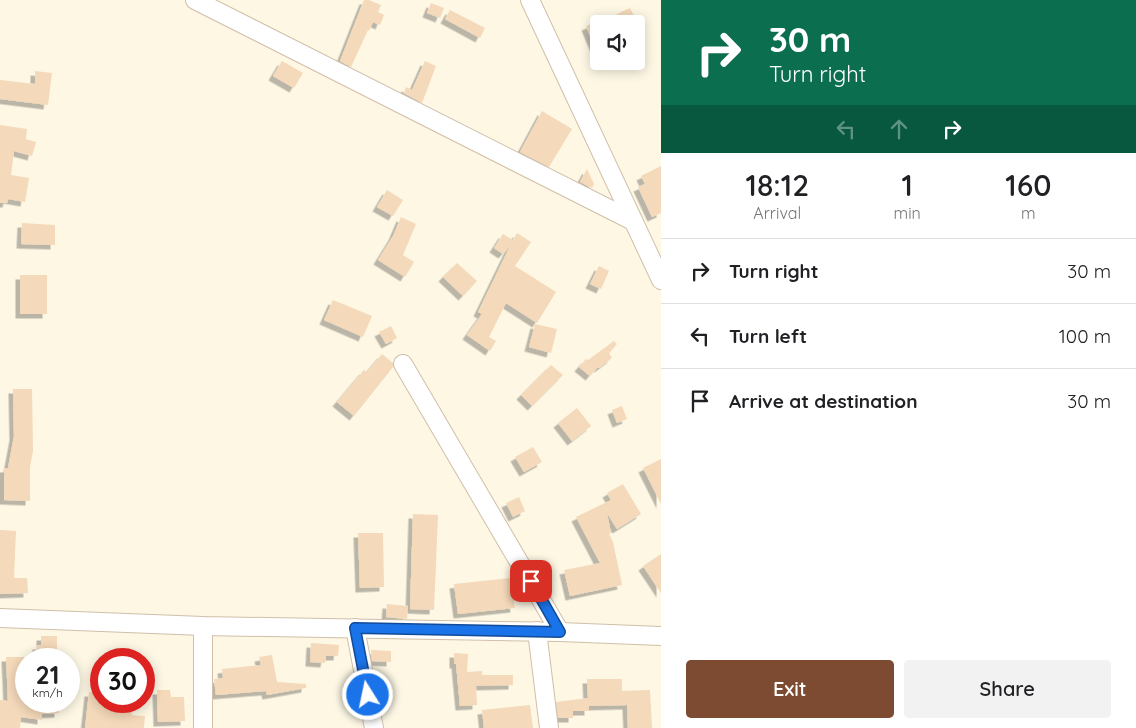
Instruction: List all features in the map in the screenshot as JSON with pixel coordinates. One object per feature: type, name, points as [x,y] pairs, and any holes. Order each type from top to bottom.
[{"type":"street","points":[[195,0],[633,221]]},
{"type":"street","points":[[530,0],[661,280]]},
{"type":"street","points":[[403,364],[560,632]]},
{"type":"street","points":[[0,618],[203,626],[537,631],[661,636]]},
{"type":"street","points":[[203,626],[203,728]]},
{"type":"street","points":[[355,628],[374,728]]},
{"type":"street","points":[[537,631],[549,728]]},
{"type":"building","points":[[364,0],[381,5],[378,12],[384,15],[380,25],[373,22],[351,67],[340,61]]},
{"type":"building","points":[[431,3],[444,8],[440,18],[427,13]]},
{"type":"building","points":[[630,8],[634,15],[616,15]]},
{"type":"building","points":[[450,10],[485,28],[480,38],[445,19]]},
{"type":"building","points":[[590,24],[590,36],[586,26]]},
{"type":"building","points":[[282,61],[303,73],[294,88],[273,76]]},
{"type":"building","points":[[425,61],[436,66],[422,103],[404,93],[406,87],[412,90]]},
{"type":"building","points":[[35,71],[52,73],[48,105],[0,99],[0,80],[35,84]]},
{"type":"building","points":[[542,111],[572,129],[549,167],[520,152]]},
{"type":"building","points":[[0,125],[27,129],[26,139],[36,142],[32,156],[14,151],[11,175],[29,178],[25,202],[8,199],[7,203],[0,203]]},
{"type":"building","points":[[661,166],[661,213],[652,217],[638,187],[645,184],[641,176]]},
{"type":"building","points":[[587,169],[594,184],[592,188],[580,182]]},
{"type":"building","points":[[387,190],[403,200],[393,216],[377,207]]},
{"type":"building","points":[[401,217],[416,224],[403,255],[414,262],[405,277],[378,260],[393,236]]},
{"type":"building","points":[[22,223],[55,225],[55,245],[21,244]]},
{"type":"building","points":[[517,233],[531,242],[515,266],[556,292],[537,323],[506,303],[489,337],[496,341],[490,351],[467,335],[482,314],[478,312],[510,246],[503,254],[494,248],[503,234],[513,240]]},
{"type":"building","points":[[457,263],[477,281],[463,296],[443,277]]},
{"type":"building","points":[[599,266],[609,271],[601,289],[590,284]]},
{"type":"building","points":[[20,275],[47,275],[47,314],[20,314]]},
{"type":"building","points":[[333,300],[372,316],[363,337],[324,320]]},
{"type":"building","points":[[535,324],[557,329],[551,353],[529,347]]},
{"type":"building","points":[[391,326],[397,338],[386,344],[379,332]]},
{"type":"building","points":[[614,341],[617,344],[609,353],[612,358],[598,367],[590,376],[579,367],[586,359],[588,360]]},
{"type":"building","points":[[382,354],[393,363],[393,367],[354,416],[337,402],[364,370],[367,372]]},
{"type":"building","points":[[551,365],[563,375],[532,406],[521,395]]},
{"type":"building","points":[[13,389],[32,389],[33,451],[30,467],[30,501],[4,500],[4,468],[8,468],[14,436]]},
{"type":"building","points":[[622,406],[627,419],[617,423],[612,410]]},
{"type":"building","points":[[577,408],[591,426],[572,441],[558,423]]},
{"type":"building","points":[[533,447],[542,462],[524,472],[515,457]]},
{"type":"building","points":[[661,459],[661,504],[643,468]]},
{"type":"building","points":[[623,484],[641,514],[617,529],[607,513],[611,533],[609,534],[613,542],[622,585],[570,596],[564,570],[600,563],[576,517],[611,500],[607,493]]},
{"type":"building","points":[[519,497],[525,511],[513,517],[506,503]]},
{"type":"building","points":[[413,514],[438,515],[434,610],[410,609]]},
{"type":"building","points":[[0,530],[16,531],[14,578],[27,578],[28,593],[0,594]]},
{"type":"building","points":[[358,533],[383,533],[384,587],[360,588]]},
{"type":"building","points":[[661,554],[661,593],[643,566]]},
{"type":"building","points":[[511,578],[515,608],[458,614],[454,584]]},
{"type":"building","points":[[387,604],[408,606],[407,619],[386,617]]},
{"type":"building","points":[[41,636],[57,636],[57,648],[37,648],[37,645],[41,645]]},
{"type":"building","points":[[311,643],[339,645],[338,656],[326,656],[325,663],[310,662]]},
{"type":"building","points":[[371,650],[391,651],[391,662],[372,661]]},
{"type":"building","points":[[454,653],[468,654],[467,672],[482,671],[482,675],[513,675],[513,685],[476,686],[477,705],[460,706]]},
{"type":"building","points":[[272,655],[277,682],[306,684],[306,688],[267,695],[266,691],[216,695],[214,679],[223,678],[222,669],[261,665],[259,657]]},
{"type":"building","points":[[6,657],[15,657],[15,713],[59,713],[42,714],[42,720],[21,717],[20,728],[0,728],[0,700],[8,701]]},
{"type":"building","points":[[587,679],[622,679],[622,691],[650,690],[652,728],[628,728],[627,705],[589,706],[589,711],[573,711],[573,718],[558,718],[556,702],[588,698]]},
{"type":"building","points":[[157,690],[170,690],[171,697],[184,697],[185,721],[158,722]]},
{"type":"building","points":[[89,692],[90,713],[132,713],[132,715],[145,716],[144,728],[85,728]]},
{"type":"building","points":[[530,705],[533,728],[484,728],[482,710]]},
{"type":"route","points":[[368,695],[355,628],[560,632],[531,581]]}]
